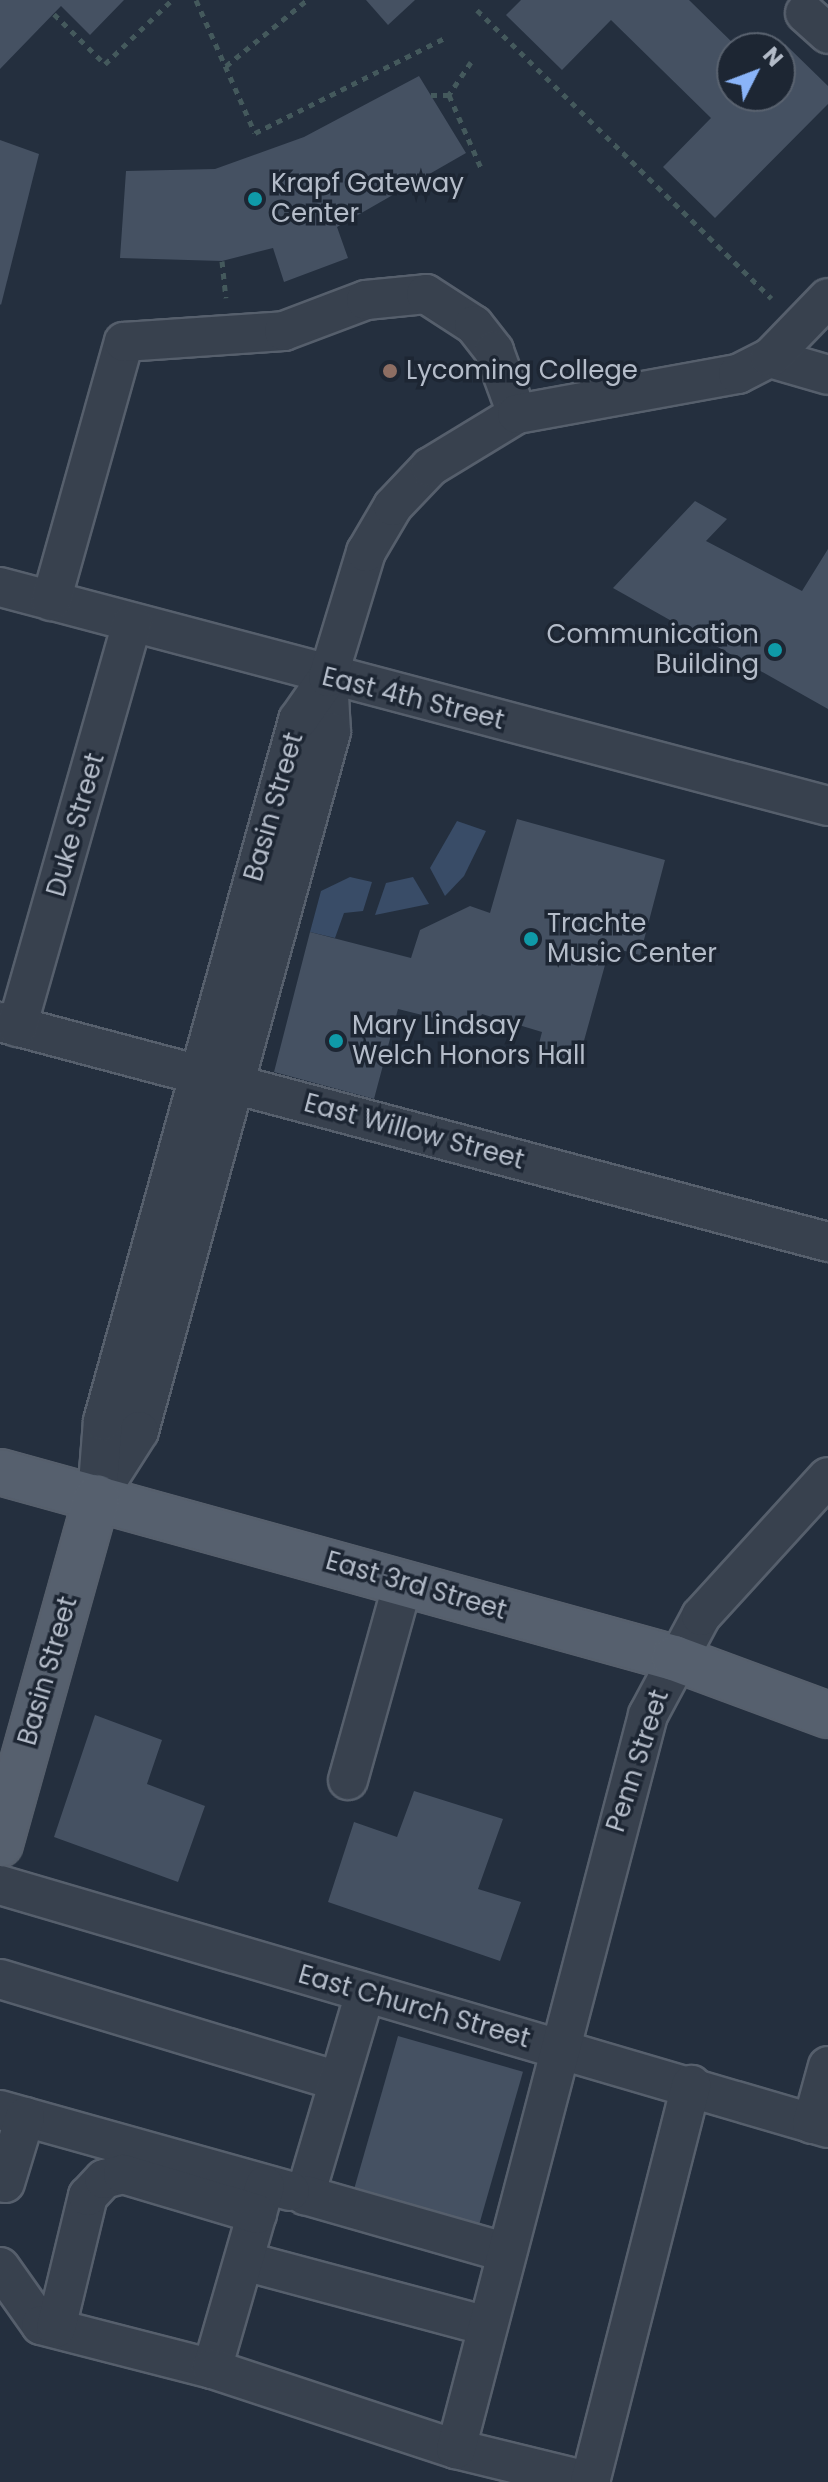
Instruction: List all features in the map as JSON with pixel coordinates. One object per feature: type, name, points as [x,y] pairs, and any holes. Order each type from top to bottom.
[{"type":"main road","name":"East 3rd Street","points":[[0,1472],[674,1658],[828,1715]]},
{"type":"main road","name":"Basin Street","points":[[0,1844],[97,1497]]},
{"type":"street","points":[[51,601],[124,342],[195,343],[284,331],[396,292],[426,294],[474,325],[494,351],[517,414]]},
{"type":"street","points":[[328,677],[366,552],[393,506],[430,467],[517,414],[703,385],[770,358],[828,298]]},
{"type":"street","points":[[770,358],[828,375]]},
{"type":"street","name":"East 4th Street","points":[[0,587],[328,677],[828,806]]},
{"type":"street","name":"Duke Street","points":[[8,1024],[132,623]]},
{"type":"street","name":"Basin Street","points":[[97,1497],[139,1431],[217,1080],[331,732],[328,677]]},
{"type":"street","name":"East Willow Street","points":[[8,1024],[828,1242]]},
{"type":"street","name":"Penn Street","points":[[456,2449],[557,2049],[648,1715],[674,1658],[737,1571],[828,1477]]},
{"type":"street","points":[[348,1780],[403,1583]]},
{"type":"street","name":"East Church Street","points":[[0,1885],[557,2049],[691,2085],[820,2126]]},
{"type":"street","points":[[0,1979],[338,2081]]},
{"type":"street","points":[[305,2195],[365,1993]]},
{"type":"street","points":[[820,2126],[828,2066]]},
{"type":"street","points":[[0,2267],[41,2325],[212,2369],[456,2449],[591,2482],[691,2085]]},
{"type":"street","points":[[2,2191],[12,2114],[261,2199]]},
{"type":"street","points":[[56,2328],[88,2196],[104,2179],[123,2174],[261,2199],[305,2195],[504,2252]]},
{"type":"street","points":[[212,2369],[261,2199]]},
{"type":"street","points":[[244,2261],[486,2326]]},
{"type":"path","points":[[54,14],[105,64],[172,0]]},
{"type":"path","points":[[196,0],[255,133],[387,61],[447,37]]},
{"type":"path","points":[[226,66],[307,0]]},
{"type":"path","points":[[477,10],[771,298]]},
{"type":"path","points":[[449,95],[471,62]]},
{"type":"path","points":[[431,95],[449,95]]},
{"type":"path","points":[[449,95],[482,170]]},
{"type":"path","points":[[456,137],[463,127]]},
{"type":"path","points":[[222,261],[227,315]]},
{"type":"water","points":[[457,821],[486,831],[464,876],[445,896],[430,868]]},
{"type":"water","points":[[350,877],[372,882],[363,911],[344,913],[335,938],[310,932],[321,891]]},
{"type":"water","points":[[413,877],[429,904],[375,915],[386,883]]},
{"type":"building","points":[[0,0],[124,0],[90,35],[61,6],[0,69]]},
{"type":"building","points":[[366,0],[415,0],[388,25]]},
{"type":"building","points":[[521,0],[689,0],[722,32],[716,32],[716,112],[796,112],[796,55],[828,86],[828,104],[715,218],[663,167],[711,118],[611,20],[562,70],[506,15]]},
{"type":"building","name":"Krapf Gateway Center","points":[[419,76],[466,153],[337,227],[348,258],[284,282],[273,248],[222,261],[120,258],[126,171],[215,169],[304,137]]},
{"type":"building","points":[[0,140],[39,154],[1,305],[0,304]]},
{"type":"building","name":"Communication Building","points":[[695,501],[727,519],[706,541],[802,591],[828,549],[828,709],[613,588]]},
{"type":"building","name":"Trachte Music Center","points":[[517,819],[665,860],[640,955],[610,947],[577,1066],[536,1055],[542,1032],[482,1014],[475,1028],[398,1009],[374,1099],[274,1072],[310,932],[411,958],[420,930],[470,906],[490,913]]},
{"type":"building","points":[[95,1715],[162,1740],[147,1784],[205,1806],[178,1882],[54,1837]]},
{"type":"building","points":[[414,1791],[503,1819],[478,1889],[521,1902],[500,1961],[328,1902],[354,1822],[397,1837]]},
{"type":"building","points":[[398,2036],[523,2072],[477,2231],[352,2196]]},
{"type":"place","name":"Krapf Gateway Center","points":[[255,199]]},
{"type":"place","name":"Lycoming College","points":[[390,371]]},
{"type":"place","name":"Communication Building","points":[[775,650]]},
{"type":"place","name":"Trachte Music Center","points":[[531,939]]},
{"type":"place","name":"Mary Lindsay Welch Honors Hall","points":[[336,1041]]}]
